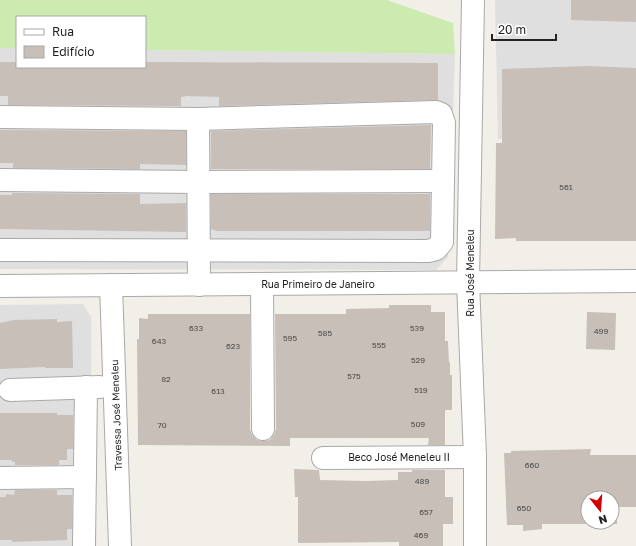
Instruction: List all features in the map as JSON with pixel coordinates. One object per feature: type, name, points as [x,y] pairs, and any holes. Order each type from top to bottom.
[{"type":"street","name":"Rua José Meneleu","points":[[473,0],[468,282],[475,457],[475,546]]},
{"type":"street","points":[[0,117],[198,119],[436,112],[441,114],[444,123],[442,242],[436,249],[428,251],[199,249],[0,250]]},
{"type":"street","points":[[198,119],[199,285]]},
{"type":"street","points":[[0,180],[199,182],[443,181]]},
{"type":"street","name":"Rua Primeiro de Janeiro","points":[[0,286],[636,281]]},
{"type":"street","points":[[262,284],[263,429]]},
{"type":"street","name":"Travessa José Meneleu","points":[[111,285],[120,546]]},
{"type":"street","points":[[10,390],[115,386]]},
{"type":"street","points":[[84,546],[86,387]]},
{"type":"street","name":"Beco José Meneleu II","points":[[323,458],[475,457]]},
{"type":"street","points":[[0,478],[84,477]]},
{"type":"shaded area","points":[[495,0],[636,0],[636,136],[498,139]]},
{"type":"shaded area","points":[[0,48],[16,48],[16,68],[146,68],[146,50],[455,54],[448,257],[436,270],[0,269]]},
{"type":"shaded area","points":[[83,304],[91,317],[92,546],[0,546],[0,305]]},
{"type":"green space","points":[[0,0],[387,0],[453,23],[455,54],[146,50],[146,16],[16,16],[16,48],[0,48]]},
{"type":"building","points":[[571,0],[636,0],[636,22],[571,20]]},
{"type":"building","points":[[0,62],[16,62],[16,68],[146,68],[146,62],[438,63],[438,100],[219,106],[219,97],[187,96],[181,97],[181,106],[8,105],[8,96],[0,96]]},
{"type":"building","points":[[587,66],[636,68],[636,241],[516,241],[516,238],[495,239],[496,143],[502,143],[502,69]]},
{"type":"building","points":[[431,125],[430,169],[211,169],[211,131]]},
{"type":"building","points":[[0,130],[186,131],[186,165],[140,164],[140,169],[13,168],[13,163],[0,163]]},
{"type":"building","points":[[12,193],[140,194],[140,204],[186,203],[186,232],[0,229],[0,195],[12,195]]},
{"type":"building","points":[[211,194],[430,194],[430,231],[217,231],[211,229]]},
{"type":"building","points":[[389,305],[431,305],[431,312],[445,312],[445,341],[448,341],[450,375],[452,375],[452,410],[445,410],[445,445],[428,445],[429,438],[290,438],[290,446],[138,445],[137,339],[139,339],[139,318],[148,319],[148,314],[250,314],[250,429],[252,435],[257,440],[263,441],[270,440],[276,429],[275,314],[346,314],[346,309],[389,308]]},
{"type":"building","points":[[587,312],[616,313],[615,350],[586,349]]},
{"type":"building","points":[[57,319],[57,322],[72,321],[73,368],[45,367],[0,369],[0,323],[14,320]]},
{"type":"building","points":[[0,413],[57,413],[57,415],[73,415],[73,449],[67,449],[67,460],[59,460],[59,465],[15,465],[15,462],[12,462],[12,460],[0,460]]},
{"type":"building","points":[[591,449],[590,455],[636,455],[636,507],[620,507],[620,490],[580,490],[580,524],[542,524],[542,529],[523,531],[523,525],[507,525],[504,453],[511,453],[511,451]]},
{"type":"building","points":[[294,469],[319,470],[320,480],[366,481],[398,480],[398,472],[412,472],[412,470],[445,470],[445,497],[453,497],[453,524],[443,524],[443,546],[399,546],[399,542],[298,543],[298,497],[295,497]]},
{"type":"building","points":[[15,490],[57,490],[57,495],[72,495],[72,529],[67,529],[67,540],[12,542],[12,540],[0,540],[0,497],[6,497],[6,494],[14,495]]}]
